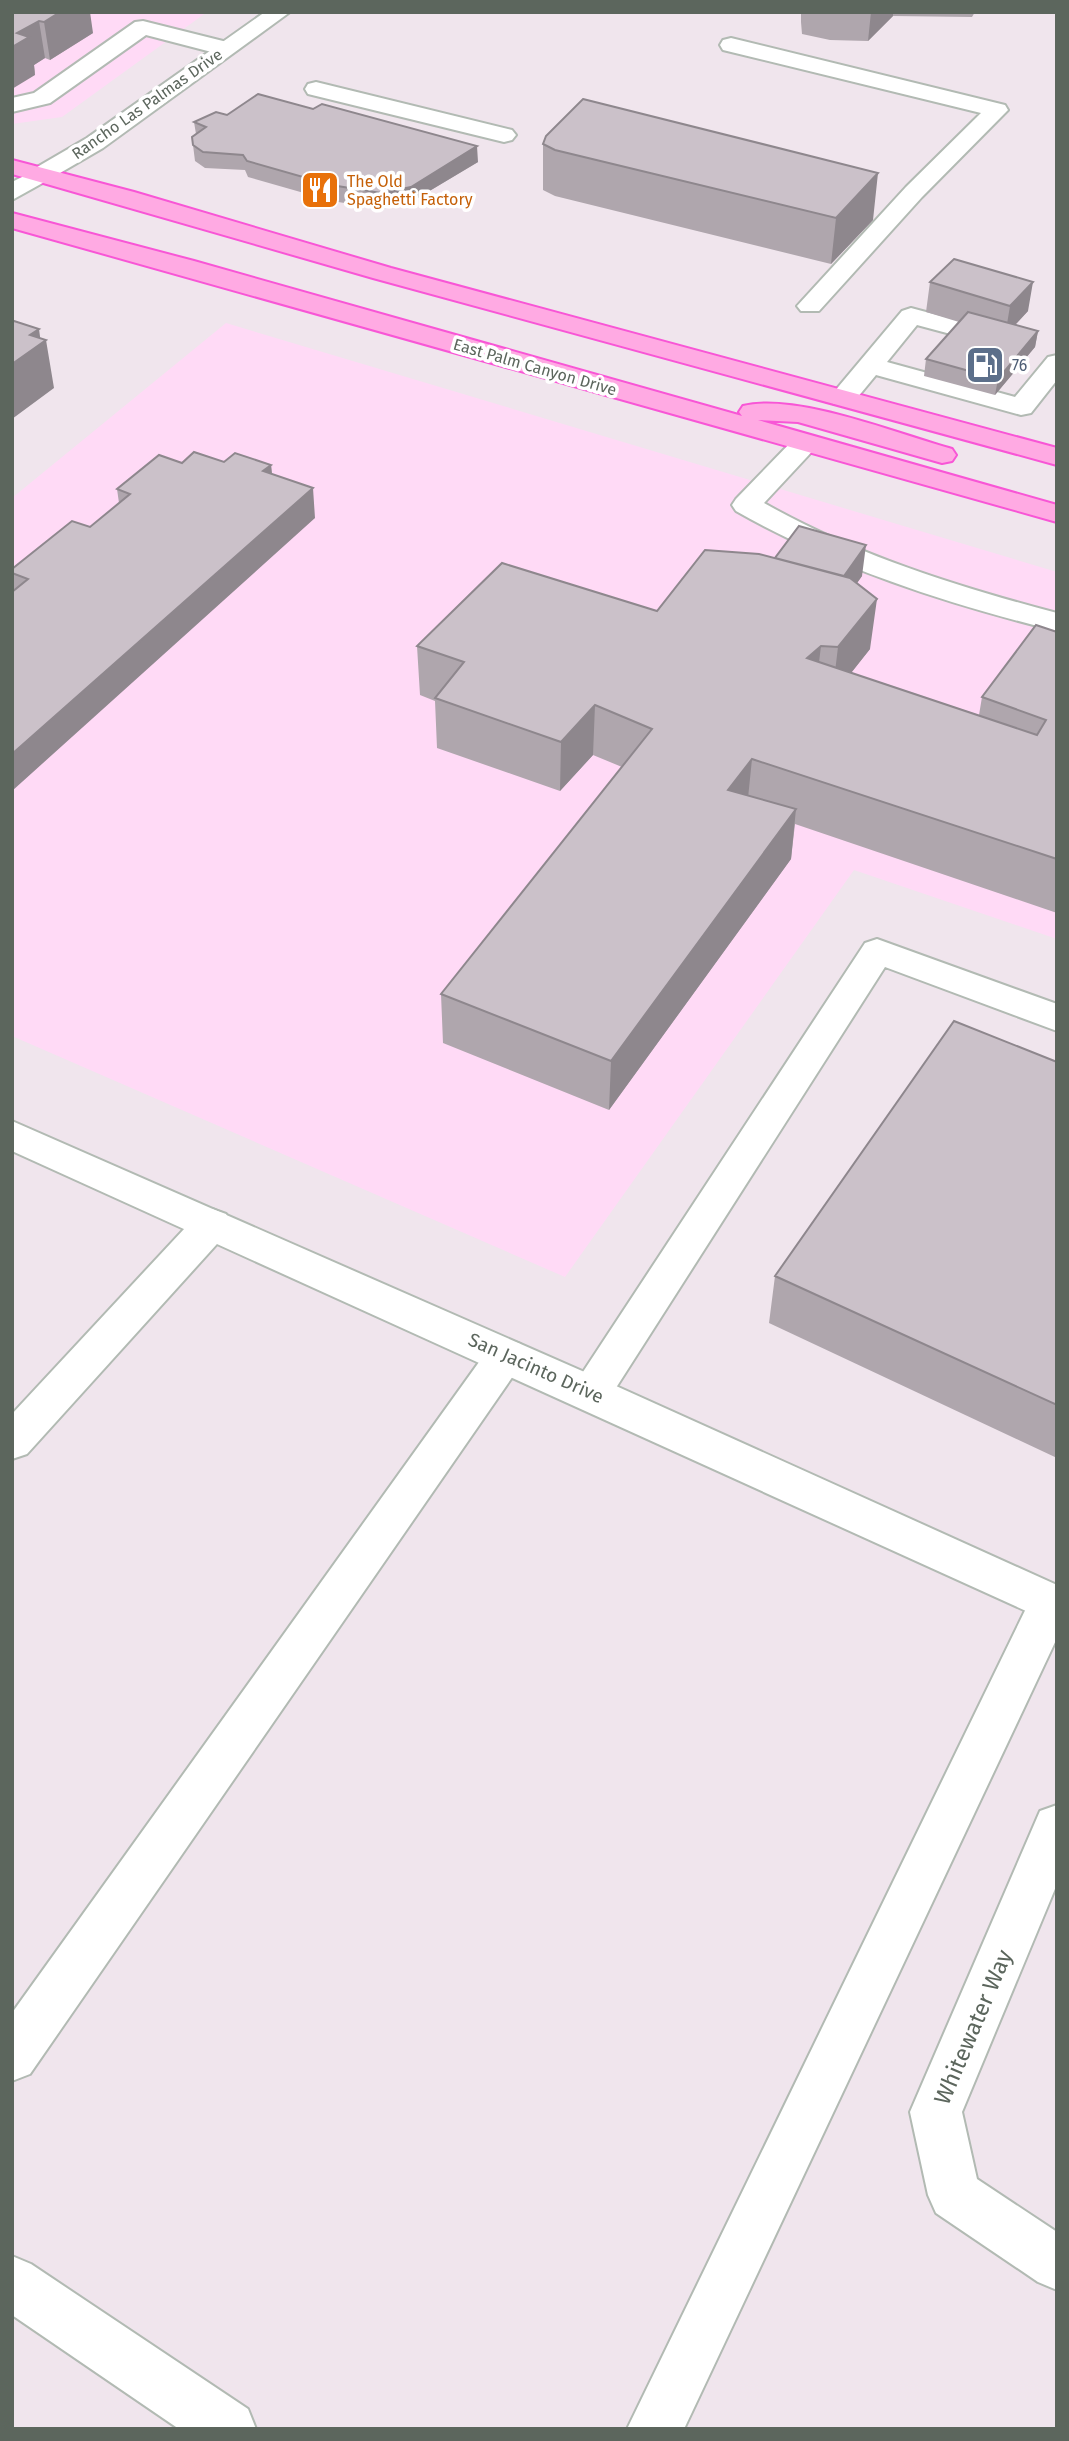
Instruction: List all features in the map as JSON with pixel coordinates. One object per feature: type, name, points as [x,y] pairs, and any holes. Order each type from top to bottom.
[{"type":"main road","points":[[12,167],[126,197],[382,273],[1057,457]]},
{"type":"main road","name":"East Palm Canyon Drive","points":[[12,220],[185,265],[681,409],[1057,514]]},
{"type":"main road","points":[[681,409],[800,414],[1057,488]]},
{"type":"street","points":[[12,105],[41,98],[165,12]]},
{"type":"street","name":"Rancho Las Palmas Drive","points":[[12,194],[95,143],[279,12]]},
{"type":"street","points":[[143,27],[227,49]]},
{"type":"street","points":[[731,45],[997,110],[905,202],[810,306]]},
{"type":"street","points":[[316,89],[504,135]]},
{"type":"street","points":[[843,398],[883,349],[911,316],[959,348],[883,349]]},
{"type":"street","points":[[883,349],[1021,407],[1040,369]]},
{"type":"street","points":[[805,444],[746,505],[791,532],[943,593],[1057,622]]},
{"type":"street","points":[[590,1393],[877,951],[1057,1018]]},
{"type":"street","name":"San Jacinto Drive","points":[[12,1135],[506,1355],[1054,1605]]},
{"type":"street","points":[[12,1442],[212,1224]]},
{"type":"street","points":[[12,2056],[506,1355]]},
{"type":"street","points":[[655,2429],[1054,1605]]},
{"type":"street","name":"Whitewater Way","points":[[1057,1827],[936,2112],[954,2195],[1057,2263]]},
{"type":"street","points":[[12,2283],[228,2429]]},
{"type":"shaded area","points":[[12,12],[207,12],[62,117],[12,124]]},
{"type":"shaded area","points":[[226,323],[1057,572],[1057,939],[854,870],[565,1277],[12,1036],[12,498]]},
{"type":"building","points":[[12,12],[60,12],[17,33],[29,37],[12,47]]},
{"type":"building","points":[[258,94],[313,109],[322,104],[477,146],[411,187],[381,193],[331,185],[247,161],[243,155],[203,152],[193,145],[192,137],[206,127],[194,122],[216,112],[227,115]]},
{"type":"building","points":[[583,99],[878,173],[836,218],[555,150],[543,144],[546,136]]},
{"type":"building","points":[[954,259],[1033,282],[1010,306],[930,282]]},
{"type":"building","points":[[968,312],[1038,331],[998,379],[926,359]]},
{"type":"building","points":[[12,322],[39,329],[30,335],[46,340],[12,364]]},
{"type":"building","points":[[194,452],[224,462],[235,453],[271,465],[263,471],[313,488],[12,754],[12,592],[28,579],[12,573],[12,569],[72,521],[90,527],[130,494],[117,489],[159,455],[182,463]]},
{"type":"building","points":[[799,526],[866,545],[844,576],[775,558]]},
{"type":"building","points":[[705,550],[759,554],[850,578],[877,599],[838,647],[821,646],[807,658],[1037,735],[1046,720],[982,697],[1036,625],[1057,632],[1057,859],[752,759],[728,790],[796,809],[611,1061],[441,994],[652,729],[595,705],[561,742],[435,698],[464,662],[417,646],[502,563],[657,611]]},
{"type":"building","points":[[954,1021],[1057,1062],[1057,1405],[775,1276]]},
{"type":"place","name":"The Old Spaghetti Factory","points":[[320,190]]},
{"type":"place","name":"76","points":[[985,365]]}]
